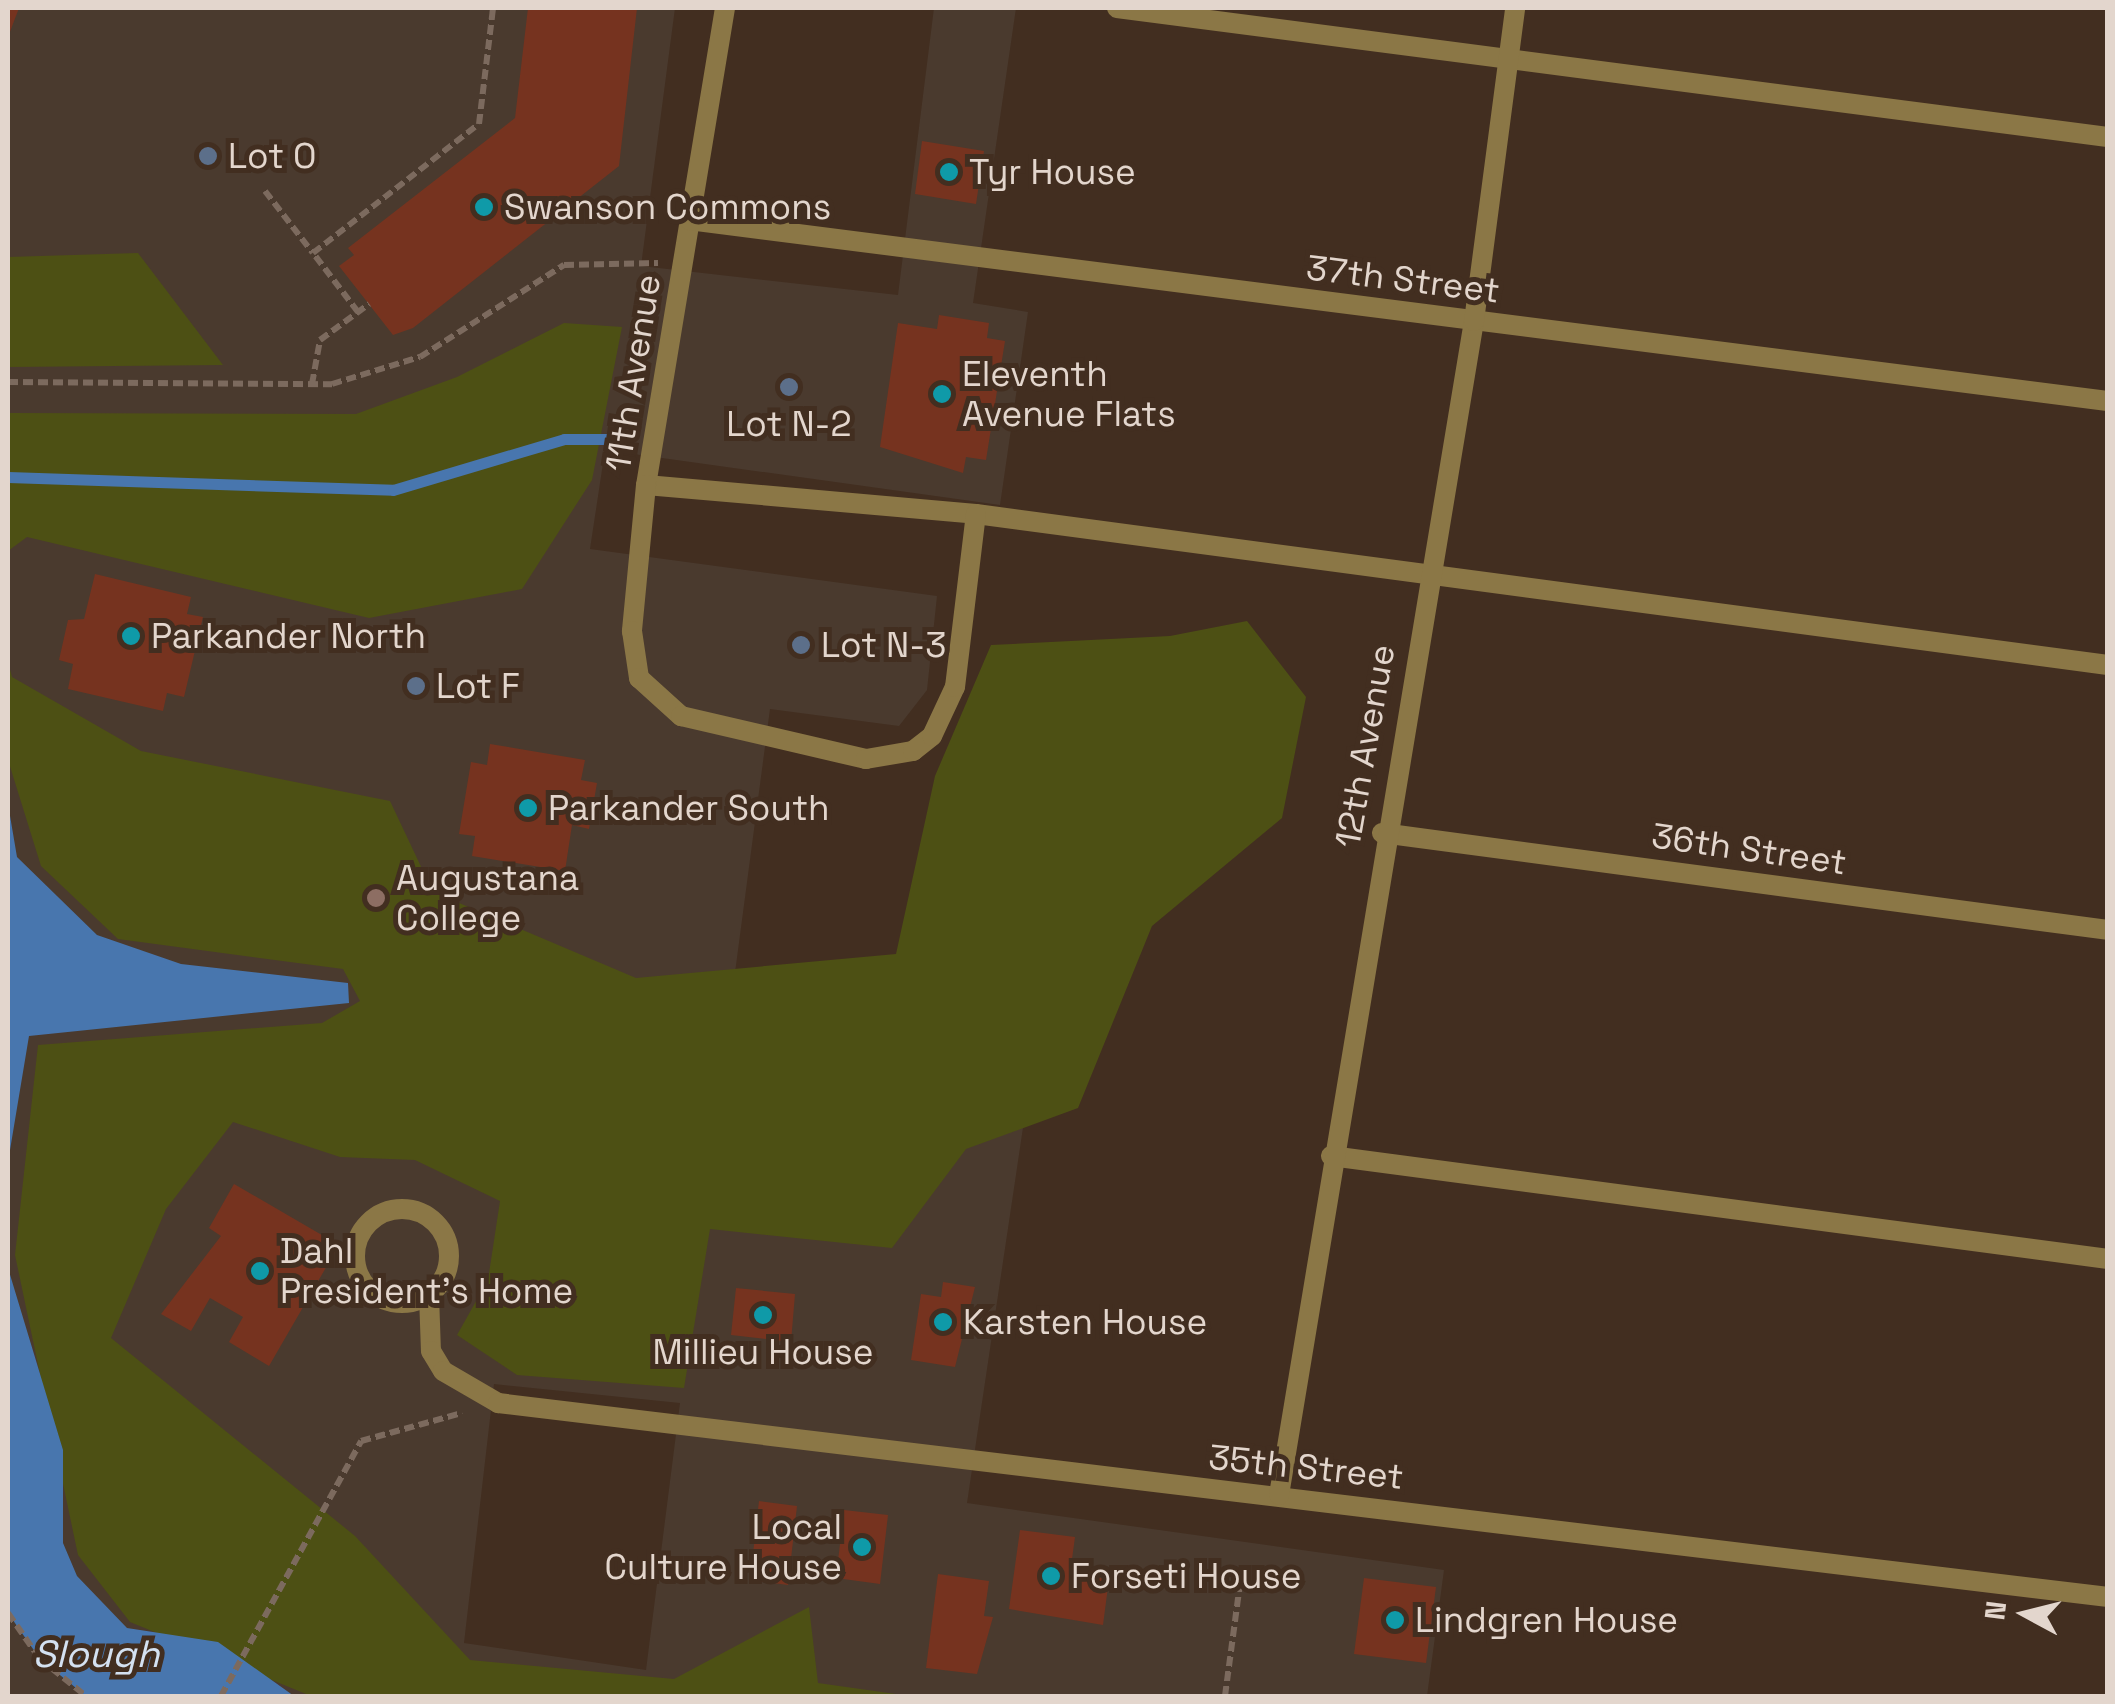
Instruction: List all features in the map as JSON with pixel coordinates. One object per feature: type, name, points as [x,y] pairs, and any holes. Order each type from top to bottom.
[{"type":"street","name":"11th Avenue","points":[[725,8],[646,485],[632,631],[640,678],[681,716],[866,759],[912,751],[932,736],[956,688],[976,514]]},
{"type":"street","points":[[1117,8],[1507,62],[2108,137]]},
{"type":"street","name":"12th Avenue","points":[[1279,1495],[1382,833],[1474,321],[1515,8]]},
{"type":"street","name":"37th Street","points":[[689,220],[2108,402]]},
{"type":"street","points":[[646,485],[976,514],[1428,580],[2108,665]]},
{"type":"street","name":"36th Street","points":[[1382,833],[2108,930]]},
{"type":"street","points":[[1331,1156],[2108,1259]]},
{"type":"street","points":[[420,1212],[437,1224],[448,1268],[429,1295],[397,1303],[360,1279],[356,1241],[380,1213],[420,1212]]},
{"type":"street","name":"35th Street","points":[[429,1295],[432,1352],[443,1372],[498,1402],[2108,1597]]},
{"type":"path","points":[[313,253],[479,124],[493,8]]},
{"type":"path","points":[[265,191],[358,312]]},
{"type":"path","points":[[8,382],[312,384],[407,364],[564,265],[629,258],[683,268]]},
{"type":"path","points":[[312,384],[320,340],[369,304]]},
{"type":"path","points":[[221,1696],[360,1442],[465,1410]]},
{"type":"path","points":[[1225,1696],[1240,1584]]},
{"type":"path","points":[[8,1613],[40,1659],[86,1696]]},
{"type":"shaded area","name":"Augustana College","points":[[8,8],[675,8],[641,266],[898,295],[934,8],[1016,8],[973,303],[1028,312],[1000,505],[605,450],[590,549],[937,596],[927,690],[899,726],[770,709],[727,1033],[1031,1074],[967,1503],[1444,1570],[1427,1696],[8,1696]],"holes":[[[494,1384],[680,1403],[646,1670],[464,1643]]]},
{"type":"shaded area","points":[[138,253],[223,365],[8,367],[8,257]]},
{"type":"shaded area","points":[[564,323],[622,327],[592,480],[522,589],[369,618],[27,537],[8,551],[8,413],[356,414],[457,377]]},
{"type":"shaded area","points":[[1247,621],[1306,697],[1282,818],[1152,926],[1078,1108],[966,1149],[892,1248],[710,1229],[684,1388],[517,1375],[457,1335],[488,1280],[500,1201],[415,1160],[340,1157],[233,1122],[166,1209],[111,1338],[355,1536],[470,1660],[674,1679],[809,1607],[818,1683],[910,1696],[311,1696],[130,1622],[78,1555],[15,1255],[38,1045],[322,1023],[360,1001],[343,969],[118,939],[41,866],[8,760],[8,662],[12,677],[141,751],[390,801],[433,892],[636,978],[896,954],[935,776],[991,645],[1170,636]]},
{"type":"water","points":[[8,804],[17,857],[97,935],[181,964],[348,983],[349,1003],[29,1036],[8,1162]]},
{"type":"water","name":"Slough","points":[[8,1268],[63,1450],[63,1543],[77,1576],[127,1628],[218,1642],[294,1696],[86,1696],[40,1659],[8,1613]]},
{"type":"building","points":[[8,8],[19,8],[8,37]]},
{"type":"building","name":"Swanson Commons","points":[[528,8],[637,8],[619,166],[413,328],[393,335],[339,266],[354,255],[348,248],[515,118]]},
{"type":"building","name":"Tyr House","points":[[922,141],[984,151],[976,204],[915,194]]},
{"type":"building","name":"Eleventh Avenue Flats","points":[[939,315],[989,323],[987,338],[1005,341],[986,460],[966,457],[963,473],[880,447],[898,323],[937,329]]},
{"type":"building","name":"Parkander North","points":[[95,574],[191,597],[187,614],[203,617],[184,697],[167,693],[163,711],[68,689],[73,664],[59,660],[68,620],[84,619]]},
{"type":"building","name":"Parkander South","points":[[490,744],[585,760],[581,780],[597,783],[589,829],[572,825],[565,871],[472,856],[475,836],[459,834],[471,762],[487,765]]},
{"type":"building","name":"Dahl President's Home","points":[[234,1184],[339,1245],[269,1366],[229,1342],[243,1317],[210,1298],[191,1331],[161,1314],[221,1236],[209,1228]]},
{"type":"building","name":"Karsten House","points":[[943,1282],[975,1287],[955,1367],[911,1360],[921,1294],[941,1297]]},
{"type":"building","name":"Millieu House","points":[[736,1288],[795,1294],[791,1342],[731,1335]]},
{"type":"building","points":[[759,1501],[797,1506],[788,1585],[750,1580]]},
{"type":"building","name":"Local Culture House","points":[[844,1510],[888,1515],[880,1584],[836,1578]]},
{"type":"building","name":"Forseti House","points":[[1020,1530],[1075,1537],[1070,1574],[1109,1579],[1103,1625],[1009,1609]]},
{"type":"building","points":[[938,1574],[989,1581],[984,1616],[993,1617],[977,1674],[926,1668]]},
{"type":"building","name":"Lindgren House","points":[[1364,1578],[1436,1587],[1426,1663],[1354,1654]]},
{"type":"waterway","points":[[8,477],[393,490],[564,439],[606,439]]},
{"type":"place","name":"Lot O","points":[[208,156]]},
{"type":"place","name":"Tyr House","points":[[949,172]]},
{"type":"place","name":"Swanson Commons","points":[[484,207]]},
{"type":"place","name":"Lot N-2","points":[[789,387]]},
{"type":"place","name":"Eleventh Avenue Flats","points":[[942,394]]},
{"type":"place","name":"Parkander North","points":[[131,636]]},
{"type":"place","name":"Lot N-3","points":[[801,645]]},
{"type":"place","name":"Lot F","points":[[416,686]]},
{"type":"place","name":"Parkander South","points":[[528,808]]},
{"type":"place","name":"Augustana College","points":[[376,898]]},
{"type":"place","name":"Dahl President's Home","points":[[260,1271]]},
{"type":"place","name":"Millieu House","points":[[763,1315]]},
{"type":"place","name":"Karsten House","points":[[943,1322]]},
{"type":"place","name":"Local Culture House","points":[[862,1547]]},
{"type":"place","name":"Forseti House","points":[[1051,1576]]},
{"type":"place","name":"Lindgren House","points":[[1395,1620]]}]
